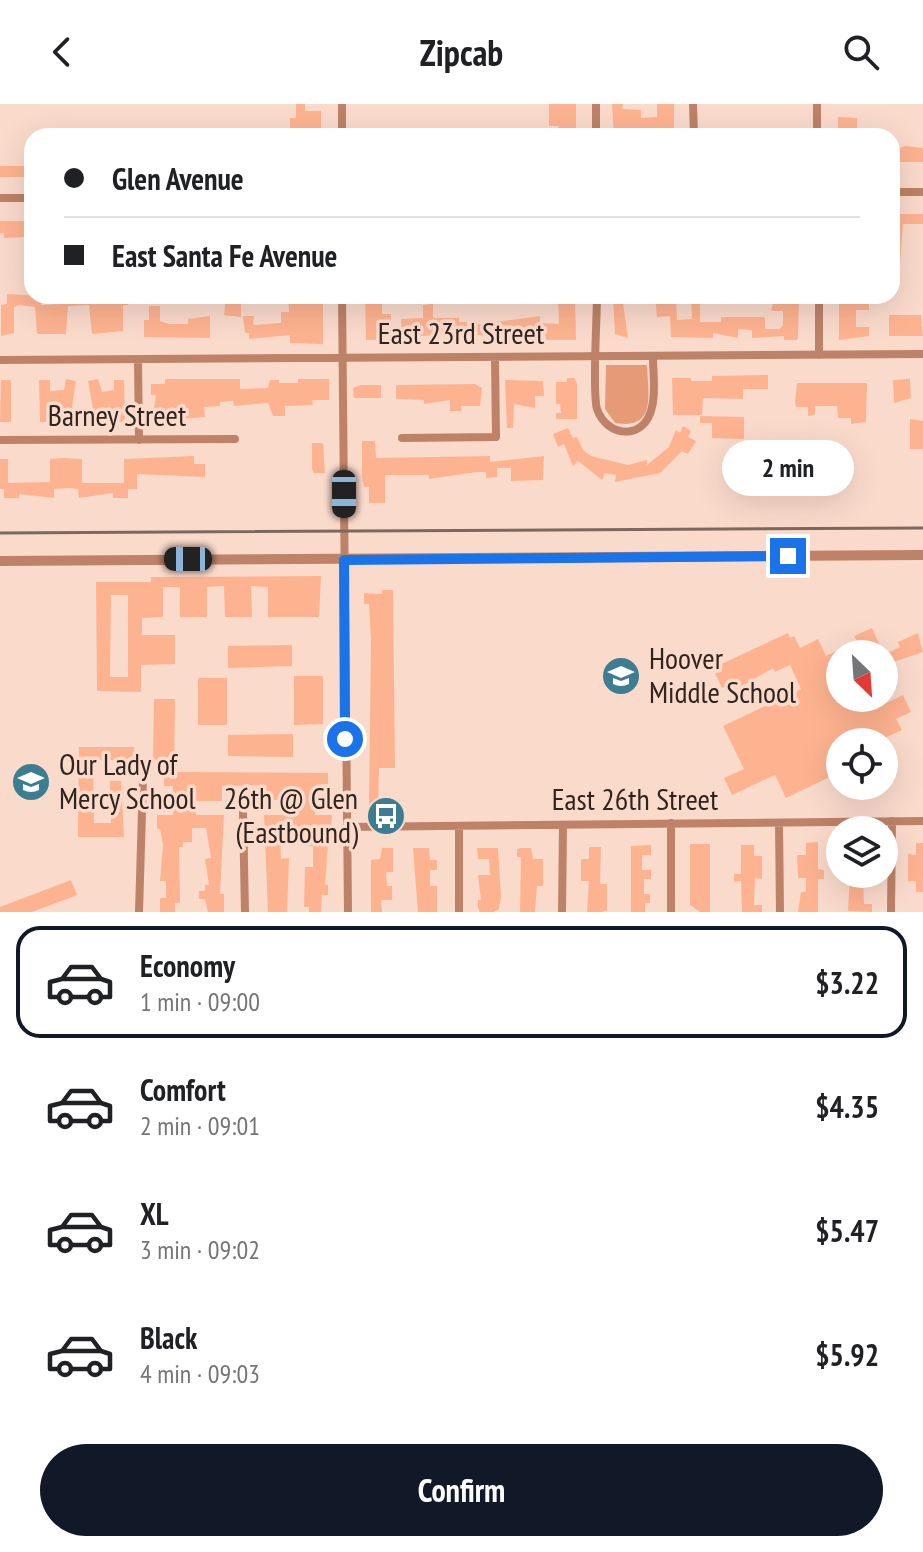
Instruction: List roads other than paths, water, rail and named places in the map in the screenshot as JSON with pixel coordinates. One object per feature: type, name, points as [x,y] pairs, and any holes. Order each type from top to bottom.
[{"type":"street","points":[[342,104],[342,128]]},
{"type":"street","points":[[596,104],[596,128]]},
{"type":"street","points":[[693,104],[694,128]]},
{"type":"street","points":[[817,104],[817,128]]},
{"type":"street","points":[[900,192],[923,192]]},
{"type":"street","points":[[0,198],[24,198]]},
{"type":"street","points":[[342,304],[348,912]]},
{"type":"street","points":[[597,304],[595,404],[603,424],[618,433],[637,431],[646,423],[653,406],[653,357]]},
{"type":"street","points":[[819,304],[819,355]]},
{"type":"street","name":"East 23rd Street","points":[[0,360],[923,354]]},
{"type":"street","points":[[402,438],[496,437],[495,358]]},
{"type":"street","points":[[138,360],[139,440]]},
{"type":"street","name":"Barney Street","points":[[0,440],[235,439]]},
{"type":"street","points":[[0,561],[923,555]]},
{"type":"street","points":[[139,912],[143,778]]},
{"type":"street","points":[[243,812],[245,912]]},
{"type":"street","name":"East 26th Street","points":[[898,821],[923,821]]},
{"type":"street","name":"East 26th Street","points":[[346,827],[826,822]]},
{"type":"street","points":[[671,823],[671,912]]},
{"type":"street","points":[[779,823],[780,912]]},
{"type":"street","points":[[562,912],[563,825]]},
{"type":"street","points":[[459,826],[459,912]]},
{"type":"street","points":[[891,888],[891,912]]},
{"type":"railway","points":[[0,533],[923,528]]},
{"type":"place","name":"Hoover Middle School","points":[[621,676]]},
{"type":"place","name":"Our Lady of Mercy School","points":[[31,782]]},
{"type":"place","name":"26th @ Glen (Eastbound)","points":[[386,816]]}]
